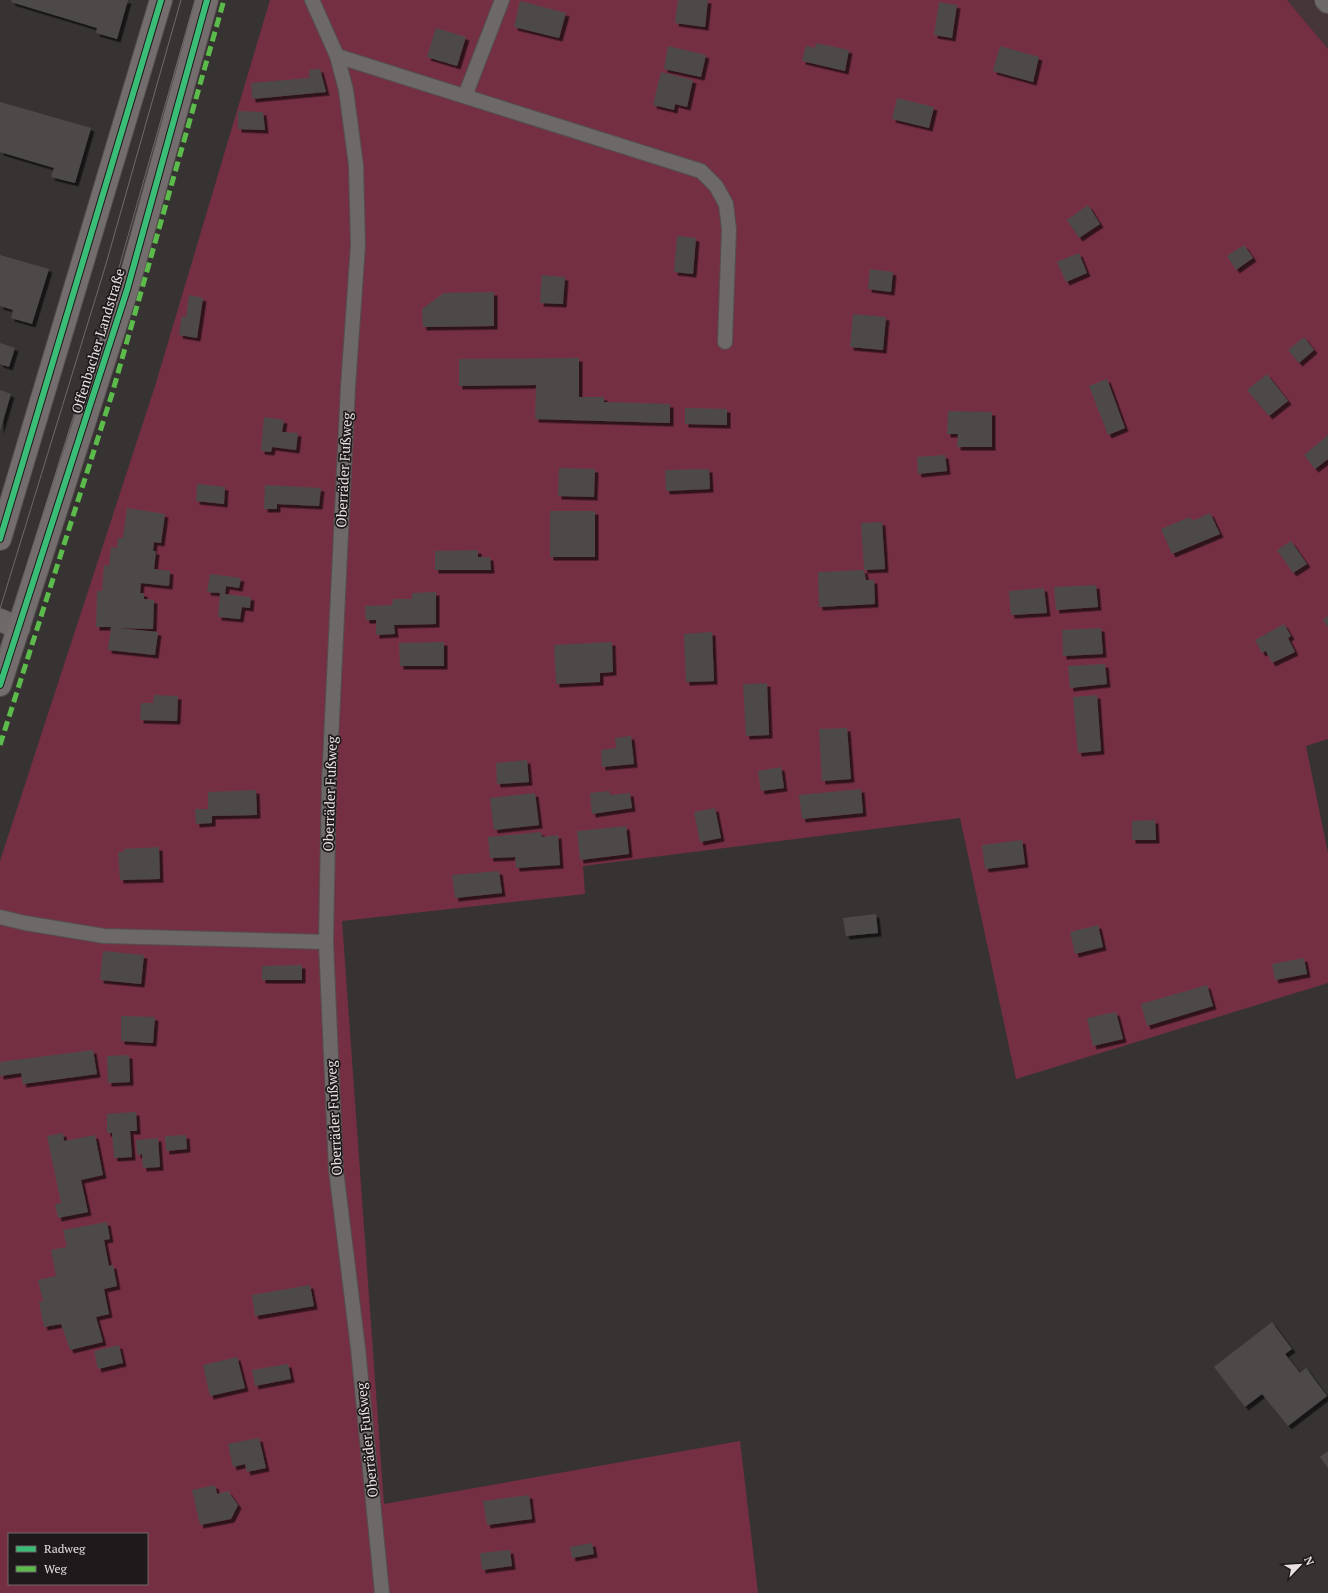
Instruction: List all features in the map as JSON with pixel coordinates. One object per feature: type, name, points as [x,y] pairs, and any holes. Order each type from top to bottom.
[{"type":"main road","points":[[0,539],[161,0]]},
{"type":"main road","name":"Offenbacher Landstraße","points":[[0,685],[10,624],[127,290],[207,0]]},
{"type":"lane","name":"Oberräder Fußweg","points":[[312,0],[337,56],[346,90],[356,165],[358,245],[348,387],[330,758],[326,942],[336,1170],[358,1348],[382,1593]]},
{"type":"lane","points":[[465,96],[502,0]]},
{"type":"lane","points":[[337,56],[701,171],[716,186],[726,204],[728,228],[725,342]]},
{"type":"lane","points":[[0,917],[24,923],[104,936],[326,942]]},
{"type":"shaded area","points":[[270,0],[1287,0],[1328,49],[1328,739],[1306,746],[1328,853],[1328,983],[1016,1079],[960,818],[583,866],[585,894],[342,921],[384,1504],[740,1441],[758,1593],[0,1593],[0,861],[156,383]]},
{"type":"shaded area","points":[[1287,0],[1328,0],[1328,49],[1292,6]]},
{"type":"building","points":[[12,0],[128,0],[117,39],[96,33],[97,28],[11,2]]},
{"type":"building","points":[[678,0],[708,0],[705,27],[675,23]]},
{"type":"building","points":[[520,1],[566,13],[559,38],[514,27]]},
{"type":"building","points":[[939,2],[957,5],[952,38],[934,35]]},
{"type":"building","points":[[436,28],[466,37],[457,66],[427,57]]},
{"type":"building","points":[[816,43],[849,50],[845,71],[802,61],[806,46],[815,48]]},
{"type":"building","points":[[668,46],[706,55],[701,77],[664,69]]},
{"type":"building","points":[[1000,46],[1039,57],[1033,82],[993,71]]},
{"type":"building","points":[[320,69],[326,92],[252,99],[251,83],[309,78],[309,70]]},
{"type":"building","points":[[661,72],[693,80],[687,107],[675,104],[674,110],[653,105]]},
{"type":"building","points":[[897,98],[934,107],[929,128],[892,119]]},
{"type":"building","points":[[0,102],[91,128],[75,183],[51,177],[54,168],[0,152]]},
{"type":"building","points":[[238,111],[263,112],[265,130],[238,129]]},
{"type":"building","points":[[1088,205],[1100,224],[1079,238],[1067,220]]},
{"type":"building","points":[[677,236],[696,238],[693,274],[674,272]]},
{"type":"building","points":[[1244,245],[1253,258],[1236,270],[1227,256]]},
{"type":"building","points":[[1079,253],[1087,273],[1066,282],[1057,262]]},
{"type":"building","points":[[0,255],[49,269],[32,324],[11,318],[13,310],[0,306]]},
{"type":"building","points":[[870,269],[893,272],[891,292],[868,289]]},
{"type":"building","points":[[542,275],[565,277],[563,304],[540,303]]},
{"type":"building","points":[[494,292],[494,326],[423,327],[422,309],[444,293]]},
{"type":"building","points":[[189,295],[203,298],[197,338],[179,335],[182,316],[186,317]]},
{"type":"building","points":[[853,314],[886,317],[883,350],[850,347]]},
{"type":"building","points":[[1304,337],[1314,350],[1299,363],[1288,350]]},
{"type":"building","points":[[0,343],[15,348],[9,367],[0,364]]},
{"type":"building","points":[[579,358],[579,397],[604,397],[604,402],[670,404],[670,423],[535,419],[536,385],[459,386],[459,359]]},
{"type":"building","points":[[1267,374],[1288,401],[1269,416],[1247,390]]},
{"type":"building","points":[[1107,379],[1125,428],[1108,435],[1089,386]]},
{"type":"building","points":[[0,390],[11,394],[0,431]]},
{"type":"building","points":[[685,408],[727,409],[727,425],[685,424]]},
{"type":"building","points":[[948,411],[992,412],[992,447],[957,447],[958,434],[947,434]]},
{"type":"building","points":[[264,417],[284,420],[282,432],[298,433],[296,450],[272,447],[271,452],[261,451]]},
{"type":"building","points":[[1328,435],[1328,459],[1315,469],[1304,455]]},
{"type":"building","points":[[945,455],[947,471],[918,474],[917,457]]},
{"type":"building","points":[[559,468],[595,469],[594,497],[558,496]]},
{"type":"building","points":[[709,469],[710,489],[666,491],[665,470]]},
{"type":"building","points":[[197,484],[225,487],[224,504],[196,501]]},
{"type":"building","points":[[265,485],[321,488],[319,506],[277,504],[277,509],[264,509]]},
{"type":"building","points":[[127,508],[165,514],[161,543],[154,542],[153,551],[156,551],[154,569],[170,571],[169,586],[141,583],[140,593],[144,593],[144,599],[154,600],[153,629],[116,628],[158,632],[155,655],[108,650],[111,627],[96,627],[97,591],[102,591],[104,565],[109,566],[111,547],[117,548],[118,538],[123,538]]},
{"type":"building","points":[[550,511],[595,511],[595,557],[550,557]]},
{"type":"building","points":[[1210,513],[1220,534],[1172,554],[1161,529],[1190,517],[1192,521]]},
{"type":"building","points":[[882,522],[885,569],[864,570],[861,523]]},
{"type":"building","points":[[1291,541],[1307,564],[1293,573],[1277,550]]},
{"type":"building","points":[[478,550],[478,557],[490,557],[491,570],[435,570],[435,551]]},
{"type":"building","points":[[864,570],[866,580],[874,580],[875,604],[819,607],[818,572]]},
{"type":"building","points":[[210,574],[241,578],[239,588],[226,586],[225,594],[251,597],[250,608],[242,607],[240,619],[218,617],[220,593],[207,592]]},
{"type":"building","points":[[1096,585],[1098,607],[1056,610],[1054,587]]},
{"type":"building","points":[[1044,588],[1047,613],[1011,615],[1009,591]]},
{"type":"building","points":[[436,592],[436,624],[394,625],[395,634],[376,635],[376,620],[366,620],[365,606],[392,605],[393,599],[412,599],[412,593]]},
{"type":"building","points":[[1328,616],[1328,627],[1323,620]]},
{"type":"building","points":[[1284,624],[1291,636],[1288,638],[1295,652],[1272,663],[1266,651],[1262,653],[1255,640]]},
{"type":"building","points":[[1101,628],[1103,654],[1063,656],[1062,630]]},
{"type":"building","points":[[712,632],[714,681],[686,682],[684,634]]},
{"type":"building","points":[[444,642],[444,666],[400,666],[399,643]]},
{"type":"building","points":[[612,642],[613,672],[600,673],[600,682],[556,684],[554,645]]},
{"type":"building","points":[[1105,664],[1107,684],[1070,688],[1068,666]]},
{"type":"building","points":[[767,683],[769,735],[746,736],[743,684]]},
{"type":"building","points":[[154,695],[178,696],[177,721],[140,720],[141,703],[153,703]]},
{"type":"building","points":[[1097,695],[1101,751],[1078,753],[1073,697]]},
{"type":"building","points":[[847,728],[851,779],[822,781],[819,729]]},
{"type":"building","points":[[631,736],[634,764],[602,767],[601,750],[616,748],[615,738]]},
{"type":"building","points":[[527,760],[529,782],[497,784],[496,763]]},
{"type":"building","points":[[781,767],[784,788],[761,791],[758,771]]},
{"type":"building","points":[[861,789],[863,813],[802,819],[799,795]]},
{"type":"building","points":[[256,790],[257,815],[212,816],[212,823],[196,824],[195,809],[208,809],[208,792]]},
{"type":"building","points":[[609,791],[610,795],[630,793],[632,808],[592,814],[590,793]]},
{"type":"building","points":[[535,793],[539,825],[494,830],[490,798]]},
{"type":"building","points":[[715,808],[721,838],[700,842],[694,812]]},
{"type":"building","points":[[1155,820],[1156,840],[1132,840],[1132,821]]},
{"type":"building","points":[[626,826],[629,854],[580,860],[577,831]]},
{"type":"building","points":[[541,832],[542,837],[558,835],[560,865],[516,868],[515,857],[490,858],[488,837]]},
{"type":"building","points":[[1022,840],[1025,864],[985,869],[982,845]]},
{"type":"building","points":[[159,847],[160,879],[120,880],[118,852],[124,852],[123,849]]},
{"type":"building","points":[[499,871],[502,893],[455,898],[452,875]]},
{"type":"building","points":[[876,914],[878,933],[846,936],[843,918]]},
{"type":"building","points":[[1098,925],[1103,947],[1075,954],[1070,932]]},
{"type":"building","points":[[103,951],[144,955],[141,984],[100,980]]},
{"type":"building","points":[[1304,958],[1307,974],[1275,980],[1272,964]]},
{"type":"building","points":[[302,965],[302,980],[262,980],[262,966]]},
{"type":"building","points":[[1207,985],[1213,1006],[1147,1026],[1141,1004]]},
{"type":"building","points":[[1116,1012],[1123,1039],[1093,1046],[1087,1018]]},
{"type":"building","points":[[121,1016],[155,1017],[153,1043],[121,1041]]},
{"type":"building","points":[[93,1050],[97,1074],[23,1084],[21,1073],[0,1076],[0,1062]]},
{"type":"building","points":[[129,1055],[130,1082],[108,1083],[107,1056]]},
{"type":"building","points":[[136,1112],[137,1131],[130,1131],[132,1157],[114,1158],[112,1133],[107,1133],[107,1114]]},
{"type":"building","points":[[63,1133],[64,1141],[95,1135],[103,1175],[81,1180],[88,1212],[58,1218],[55,1204],[61,1203],[47,1136]]},
{"type":"building","points":[[186,1135],[187,1149],[166,1151],[165,1136]]},
{"type":"building","points":[[158,1138],[160,1167],[143,1168],[142,1154],[137,1155],[136,1140]]},
{"type":"building","points":[[107,1222],[110,1239],[104,1240],[109,1266],[113,1265],[117,1286],[104,1289],[109,1314],[96,1317],[103,1342],[70,1350],[61,1324],[44,1327],[39,1302],[43,1301],[38,1280],[56,1276],[51,1250],[67,1247],[63,1230]]},
{"type":"building","points":[[310,1285],[314,1306],[255,1316],[252,1295]]},
{"type":"building","points":[[1272,1322],[1292,1349],[1285,1354],[1300,1373],[1306,1368],[1327,1396],[1288,1426],[1262,1394],[1245,1407],[1214,1367]]},
{"type":"building","points":[[119,1345],[123,1363],[98,1369],[94,1351]]},
{"type":"building","points":[[237,1357],[245,1388],[210,1396],[203,1365]]},
{"type":"building","points":[[288,1364],[291,1379],[255,1386],[252,1370]]},
{"type":"building","points":[[259,1438],[266,1468],[247,1472],[245,1464],[233,1467],[228,1444]]},
{"type":"building","points":[[1328,1451],[1328,1468],[1320,1457]]},
{"type":"building","points":[[215,1485],[217,1494],[228,1491],[238,1505],[231,1519],[200,1525],[192,1490]]},
{"type":"building","points":[[529,1495],[532,1519],[487,1525],[483,1501]]},
{"type":"building","points":[[592,1543],[594,1554],[572,1558],[570,1547]]},
{"type":"building","points":[[510,1550],[512,1566],[482,1570],[480,1553]]},
{"type":"tram line","points":[[0,609],[106,264],[181,0]]},
{"type":"tram line","points":[[0,652],[111,296],[195,0]]},
{"type":"marked path","points":[[0,745],[112,394],[224,0]]},
{"type":"cycle path","points":[[0,539],[161,0]]},
{"type":"cycle path","points":[[0,685],[127,290],[207,0]]}]
